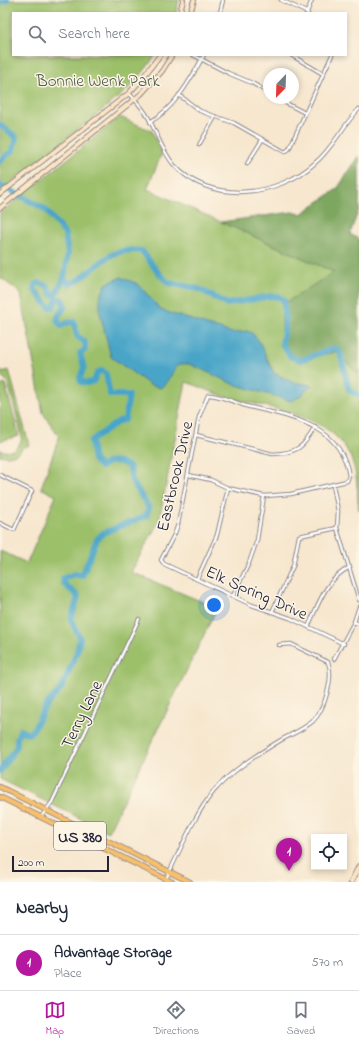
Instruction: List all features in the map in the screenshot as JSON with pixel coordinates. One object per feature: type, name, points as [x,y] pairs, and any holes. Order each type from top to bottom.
[{"type":"highway","name":"US 380","points":[[0,787],[190,882]]},
{"type":"highway","name":"US 380","points":[[0,797],[172,882]]},
{"type":"main road","points":[[180,12],[184,0]]},
{"type":"main road","points":[[190,12],[194,0]]},
{"type":"main road","points":[[0,194],[129,93],[159,56]]},
{"type":"main road","points":[[0,208],[135,100],[162,71],[171,56]]},
{"type":"main road","points":[[351,882],[358,870]]},
{"type":"street","points":[[220,12],[223,0]]},
{"type":"street","points":[[281,0],[306,12]]},
{"type":"street","points":[[308,12],[312,0]]},
{"type":"street","points":[[195,56],[263,89]]},
{"type":"street","points":[[150,122],[163,112],[179,95],[192,78],[204,56]]},
{"type":"street","points":[[293,56],[324,74]]},
{"type":"street","points":[[179,95],[196,108],[215,117],[234,123],[285,152],[289,149],[332,56]]},
{"type":"street","points":[[129,93],[150,122],[166,155],[185,175],[199,184],[215,190],[243,192],[277,185],[305,172],[323,156],[359,108]]},
{"type":"street","points":[[288,104],[305,113]]},
{"type":"street","points":[[199,145],[215,117]]},
{"type":"street","points":[[247,164],[262,140]]},
{"type":"street","name":"Eastbrook Drive","points":[[161,562],[161,558],[175,533],[200,417],[208,395],[213,395],[304,420],[315,427]]},
{"type":"street","points":[[188,475],[212,480],[228,488],[264,496],[291,494],[342,483],[348,479],[349,472],[345,460],[337,446],[327,435],[315,427],[301,447],[293,452],[284,454],[273,454],[196,435]]},
{"type":"street","points":[[0,476],[32,491],[14,530],[0,523]]},
{"type":"street","points":[[333,485],[338,511],[337,528],[359,600]]},
{"type":"street","points":[[197,579],[217,535],[228,488]]},
{"type":"street","points":[[233,596],[249,564],[257,540],[264,496]]},
{"type":"street","points":[[272,612],[293,566],[299,536],[337,528]]},
{"type":"street","name":"Elk Spring Drive","points":[[161,562],[233,596],[308,627],[344,644]]},
{"type":"street","points":[[308,627],[331,580],[338,573],[350,567]]},
{"type":"street","points":[[334,659],[344,644],[359,607]]},
{"type":"street","name":"Terry Lane","points":[[41,817],[46,811],[139,619]]},
{"type":"street","points":[[354,622],[359,624]]},
{"type":"street","points":[[166,879],[201,809],[220,785],[262,751],[311,722],[321,711],[326,697],[330,666],[326,660],[291,644],[279,645]]},
{"type":"green space","name":"Bonnie Wenk Park","points":[[0,0],[179,0],[176,12],[12,12],[12,56],[155,56],[138,79],[120,96],[0,191]]},
{"type":"green space","points":[[120,117],[152,131],[162,153],[147,189],[334,272],[329,276],[294,360],[336,352],[359,374],[359,510],[356,475],[353,462],[341,442],[329,431],[296,415],[278,409],[216,394],[186,382],[159,521],[131,572],[217,608],[108,832],[0,779],[0,551],[27,563],[56,496],[41,488],[59,437],[43,413],[21,294],[0,277],[0,213]]},
{"type":"green space","points":[[359,156],[359,209],[350,234],[359,239],[359,374],[336,352],[294,360],[282,339],[282,305],[334,272],[221,222],[292,212],[301,214],[337,189]]},
{"type":"green space","points":[[9,370],[29,445],[26,447],[25,445],[20,451],[11,456],[0,455],[0,450],[11,451],[17,447],[22,437],[9,386],[6,380],[0,375],[0,371],[5,373],[5,371]]},
{"type":"green space","points":[[5,384],[19,436],[0,441],[0,386]]},
{"type":"water","points":[[121,277],[138,284],[161,310],[232,333],[247,331],[252,333],[259,341],[274,373],[292,382],[312,385],[299,397],[291,401],[233,384],[190,364],[179,364],[161,388],[150,385],[111,357],[100,313],[100,297],[106,284]]},
{"type":"waterway","points":[[0,3],[7,0]]},
{"type":"waterway","points":[[0,125],[16,137],[13,150],[0,161]]},
{"type":"waterway","points":[[0,185],[45,209],[65,234],[68,253],[64,279],[71,284],[80,279],[111,255],[130,250],[142,251],[160,275],[169,283],[199,289],[227,304],[271,296],[279,297],[284,300],[285,326],[282,344],[291,357],[301,360],[335,348],[340,352],[349,390],[359,395]]},
{"type":"waterway","points":[[0,771],[17,746],[17,738],[20,730],[29,734],[34,728],[46,705],[61,689],[77,652],[80,638],[71,620],[78,596],[64,584],[63,578],[75,574],[82,576],[97,539],[103,533],[146,516],[149,508],[132,481],[130,467],[116,461],[108,462],[101,467],[94,460],[91,441],[119,421],[125,420],[129,395],[110,395],[106,374],[102,370],[97,373],[94,381],[88,383],[81,382],[80,378],[84,367],[80,353],[85,350],[85,342],[77,336],[74,322],[69,322],[61,326],[57,320],[59,314],[65,307],[62,299],[57,299],[53,307],[49,307],[34,289],[35,285],[38,283],[48,286],[51,294],[55,295],[64,279]]},
{"type":"place","name":"Advantage Storage","points":[[289,871]]}]
